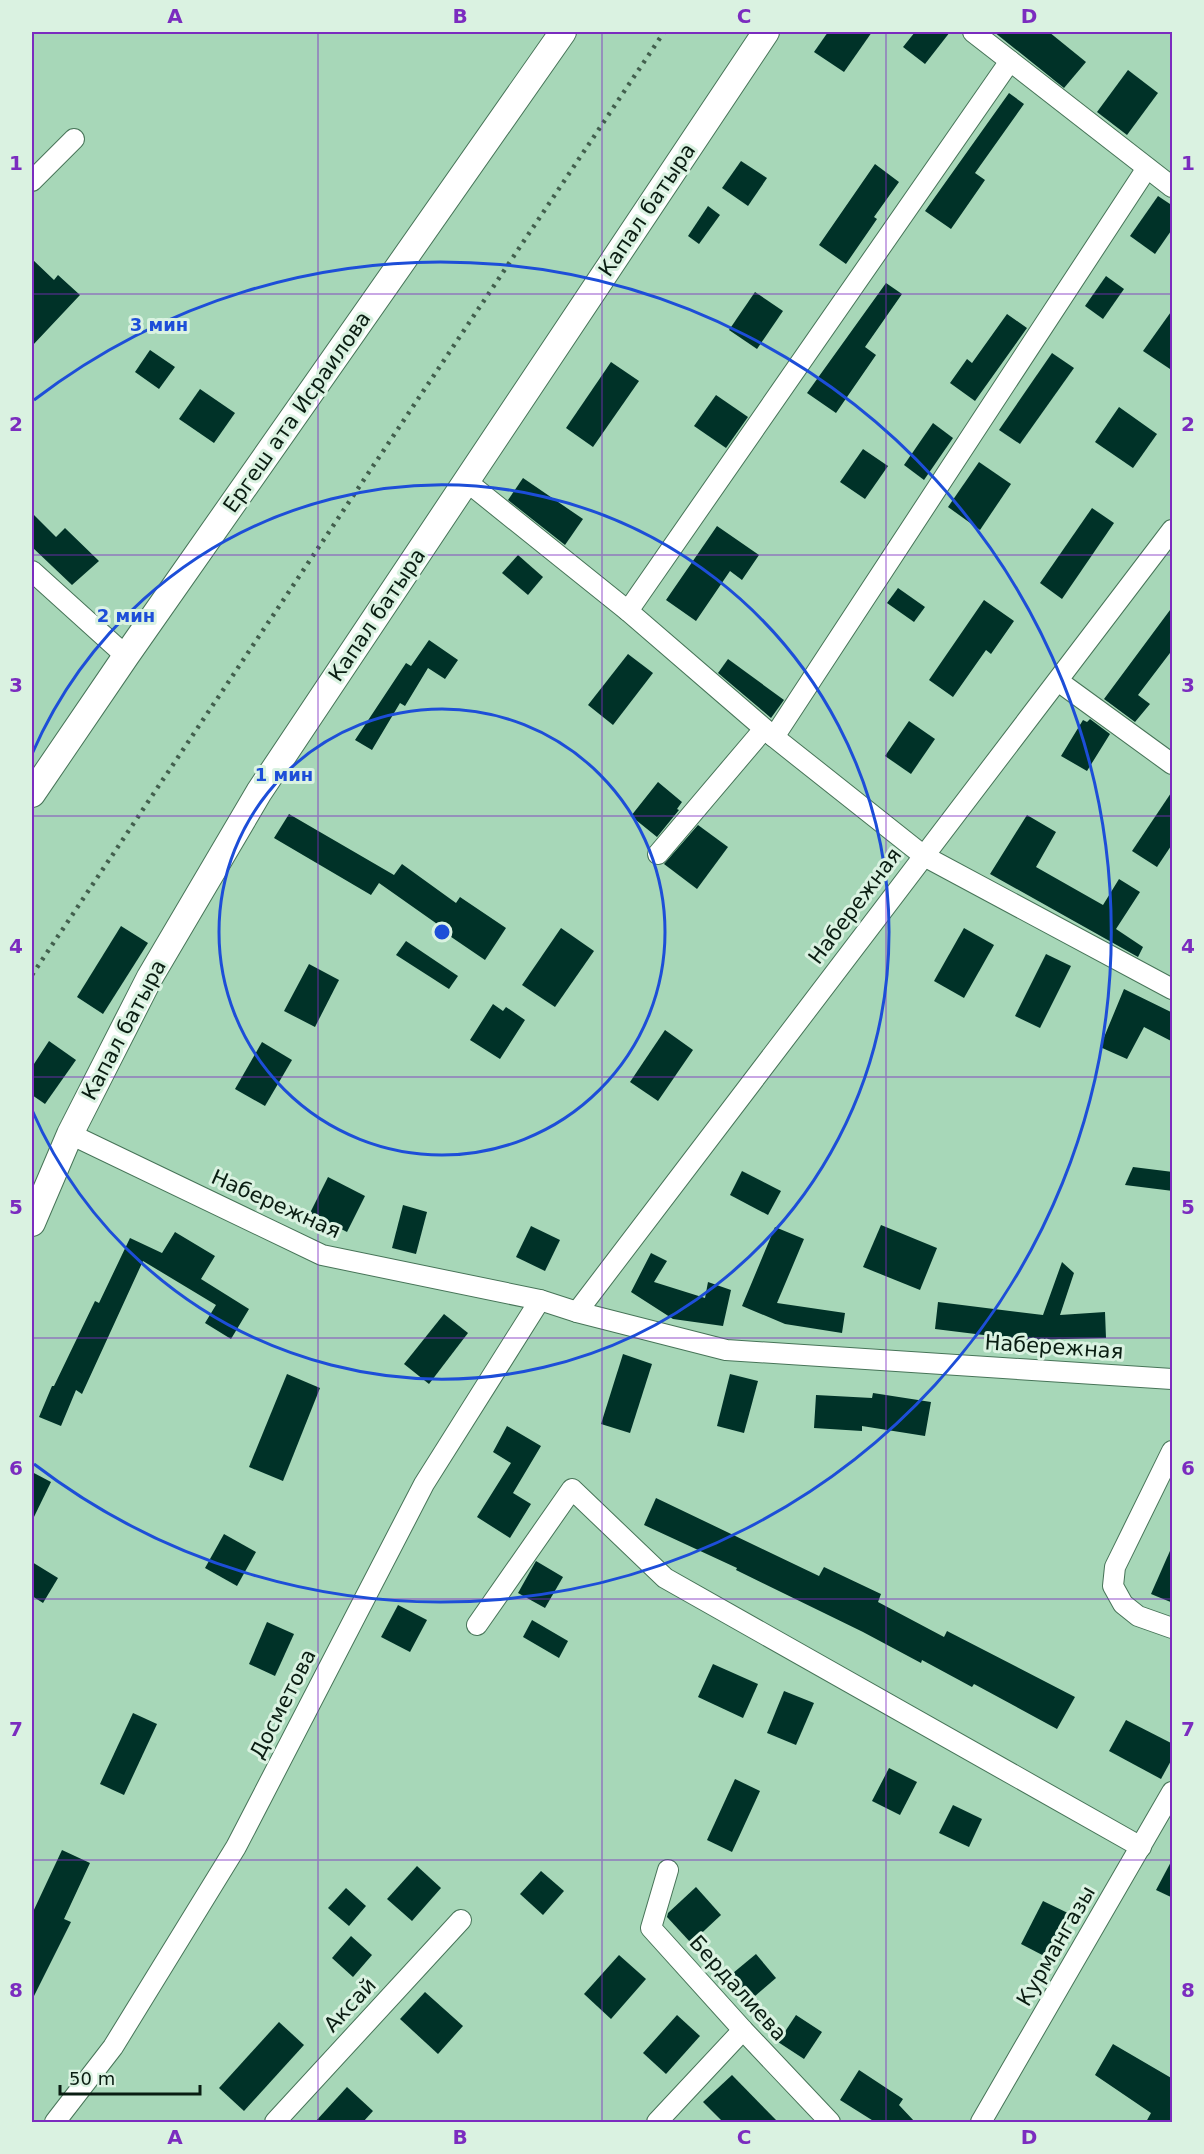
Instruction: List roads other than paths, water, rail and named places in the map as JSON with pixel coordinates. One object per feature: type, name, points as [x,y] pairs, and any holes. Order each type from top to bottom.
[{"type":"main road","name":"Ергеш ата Исраилова","points":[[32,794],[563,32]]},
{"type":"main road","name":"Капал батыра","points":[[32,1223],[70,1134],[150,978],[259,792],[766,32]]},
{"type":"street","points":[[973,32],[1173,187]]},
{"type":"street","points":[[628,611],[1010,61]]},
{"type":"street","points":[[32,181],[74,139]]},
{"type":"street","points":[[658,854],[769,733],[1147,168]]},
{"type":"street","points":[[466,481],[628,611],[769,733],[924,856],[1173,989]]},
{"type":"street","name":"Набережная","points":[[577,1312],[1173,530]]},
{"type":"street","points":[[32,571],[126,656]]},
{"type":"street","points":[[1058,681],[1173,764]]},
{"type":"street","name":"Набережная","points":[[70,1134],[322,1255],[540,1300],[577,1312],[726,1350],[1173,1379]]},
{"type":"street","name":"Досметова","points":[[55,2122],[113,2048],[236,1847],[424,1484],[540,1300]]},
{"type":"street","points":[[1173,1451],[1115,1567],[1113,1586],[1123,1604],[1138,1616],[1173,1628]]},
{"type":"street","points":[[477,1624],[572,1489],[665,1578],[1141,1847]]},
{"type":"street","name":"Курмангазы","points":[[981,2122],[1173,1792]]},
{"type":"street","name":"Бердалиева","points":[[668,1870],[651,1928],[830,2122]]},
{"type":"street","name":"Аксай","points":[[275,2122],[460,1920]]},
{"type":"street","points":[[657,2122],[743,2030]]},
{"type":"railway","points":[[32,975],[664,32]]}]
